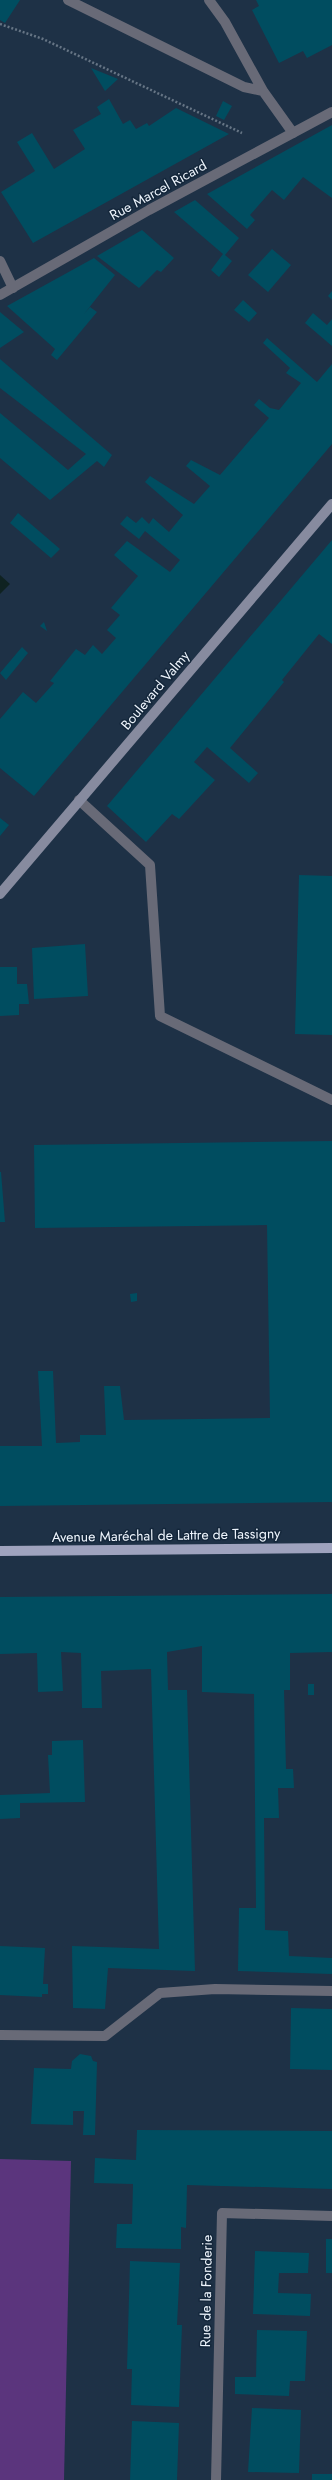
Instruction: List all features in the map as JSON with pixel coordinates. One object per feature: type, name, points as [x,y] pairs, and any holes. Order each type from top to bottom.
[{"type":"main road","name":"Boulevard Valmy","points":[[0,894],[332,504]]},
{"type":"main road","name":"Avenue Maréchal de Lattre de Tassigny","points":[[0,1550],[332,1548]]},
{"type":"street","points":[[68,0],[244,88],[263,91]]},
{"type":"street","points":[[209,0],[225,22],[263,91],[293,133]]},
{"type":"street","name":"Rue Marcel Ricard","points":[[0,295],[148,210],[332,112]]},
{"type":"street","points":[[0,261],[13,288]]},
{"type":"street","points":[[79,800],[150,865],[160,1016],[332,1100]]},
{"type":"street","points":[[0,2035],[105,2036],[138,2008],[160,1993],[215,1989],[332,1991]]},
{"type":"street","name":"Rue de la Fonderie","points":[[216,2480],[222,2213],[332,2216]]},
{"type":"path","points":[[0,24],[42,39],[270,145]]},
{"type":"shaded area","points":[[0,575],[10,584],[0,594]]},
{"type":"shaded area","points":[[0,2159],[71,2161],[64,2480],[0,2480]]},
{"type":"building","points":[[0,0],[20,0],[5,23],[0,20]]},
{"type":"building","points":[[256,0],[332,0],[332,45],[307,58],[303,51],[279,63],[252,10],[259,6]]},
{"type":"building","points":[[91,68],[118,79],[105,91]]},
{"type":"building","points":[[109,99],[123,124],[130,120],[136,129],[147,123],[149,126],[176,108],[229,134],[33,243],[1,192],[35,171],[17,142],[32,133],[54,169],[85,149],[73,130],[101,114],[97,107]]},
{"type":"building","points":[[223,101],[232,106],[224,120],[216,116]]},
{"type":"building","points":[[332,125],[332,198],[303,177],[284,200],[272,190],[250,215],[255,220],[247,229],[207,194]]},
{"type":"building","points":[[195,200],[239,238],[225,255],[232,261],[219,277],[211,270],[223,254],[174,212]]},
{"type":"building","points":[[142,230],[174,258],[161,272],[157,270],[139,288],[97,256]]},
{"type":"building","points":[[272,249],[291,265],[268,292],[248,275]]},
{"type":"building","points":[[94,258],[115,275],[84,314],[90,307],[97,312],[57,360],[51,355],[55,349],[7,306]]},
{"type":"building","points":[[332,291],[332,300],[328,296]]},
{"type":"building","points":[[243,300],[257,313],[249,322],[234,310]]},
{"type":"building","points":[[0,312],[24,332],[0,348]]},
{"type":"building","points":[[313,313],[327,325],[332,319],[332,346],[305,323]]},
{"type":"building","points":[[267,338],[317,382],[332,364],[332,444],[34,796],[0,768],[0,719],[23,692],[36,703],[54,683],[50,681],[76,649],[85,655],[93,645],[102,654],[116,638],[107,630],[120,615],[111,608],[138,576],[114,555],[127,541],[170,572],[180,560],[145,531],[139,539],[120,524],[127,516],[136,523],[142,517],[149,524],[153,518],[169,532],[183,515],[145,482],[150,476],[194,504],[210,486],[186,466],[191,460],[220,475],[269,418],[254,405],[259,399],[270,408],[279,410],[301,383],[286,373],[290,368],[263,343]]},
{"type":"building","points":[[0,359],[112,455],[104,467],[97,461],[50,500],[0,458],[0,413],[68,470],[86,454],[0,388]]},
{"type":"building","points":[[18,513],[60,549],[51,558],[10,523]]},
{"type":"building","points":[[332,540],[332,644],[319,634],[282,680],[284,682],[230,748],[258,773],[249,783],[207,747],[194,762],[215,780],[179,819],[172,814],[146,842],[107,806]]},
{"type":"building","points":[[44,622],[47,631],[40,626]]},
{"type":"building","points":[[22,647],[28,653],[6,680],[0,673]]},
{"type":"building","points":[[0,818],[9,825],[0,836]]},
{"type":"building","points":[[299,875],[332,876],[332,1035],[295,1034]]},
{"type":"building","points":[[85,944],[88,996],[34,999],[32,948]]},
{"type":"building","points":[[0,967],[17,967],[17,984],[27,984],[29,1004],[19,1004],[19,1015],[0,1016]]},
{"type":"building","points":[[332,1141],[332,1502],[0,1506],[0,1446],[42,1446],[38,1371],[53,1371],[56,1443],[80,1442],[80,1435],[106,1435],[104,1386],[120,1386],[124,1420],[270,1418],[267,1225],[35,1228],[34,1145]]},
{"type":"building","points":[[1,1172],[5,1222],[0,1222]]},
{"type":"building","points":[[137,1293],[137,1301],[131,1302],[130,1294]]},
{"type":"building","points":[[332,1594],[332,1652],[290,1653],[290,1690],[284,1690],[286,1769],[293,1769],[294,1788],[278,1788],[279,1818],[264,1818],[265,1930],[288,1931],[289,1956],[332,1958],[332,1974],[238,1971],[239,1908],[256,1908],[254,1694],[202,1692],[202,1646],[167,1652],[168,1690],[187,1690],[195,1971],[108,1968],[105,2009],[73,2008],[72,1946],[159,1949],[151,1669],[101,1671],[102,1708],[82,1708],[81,1653],[61,1652],[63,1691],[38,1692],[37,1653],[0,1654],[0,1597]]},
{"type":"building","points":[[308,1684],[314,1684],[314,1695],[308,1695]]},
{"type":"building","points":[[83,1740],[85,1802],[20,1803],[20,1818],[0,1819],[0,1795],[50,1793],[48,1755],[52,1755],[52,1741]]},
{"type":"building","points":[[0,1946],[45,1948],[43,1984],[48,1984],[48,1994],[42,1994],[42,1997],[0,1995]]},
{"type":"building","points":[[291,2008],[332,2009],[332,2070],[290,2069]]},
{"type":"building","points":[[80,2054],[91,2056],[93,2061],[97,2062],[95,2135],[83,2135],[84,2111],[73,2111],[73,2125],[31,2124],[34,2068],[71,2069],[72,2061]]},
{"type":"building","points":[[137,2130],[332,2131],[332,2189],[187,2185],[186,2228],[181,2227],[181,2249],[116,2248],[117,2224],[132,2224],[133,2184],[94,2183],[95,2158],[136,2160]]},
{"type":"building","points":[[326,2239],[332,2239],[332,2273],[326,2273]]},
{"type":"building","points":[[255,2251],[309,2253],[308,2273],[279,2273],[278,2293],[311,2294],[310,2316],[253,2314]]},
{"type":"building","points":[[130,2261],[180,2263],[177,2325],[182,2325],[179,2407],[131,2405],[132,2369],[127,2369]]},
{"type":"building","points":[[257,2330],[307,2331],[305,2381],[290,2381],[289,2396],[235,2394],[235,2377],[256,2377]]},
{"type":"building","points":[[252,2408],[301,2410],[299,2473],[248,2472]]},
{"type":"building","points":[[132,2421],[179,2423],[177,2480],[130,2480]]},
{"type":"building","points":[[312,2474],[332,2474],[332,2480],[312,2480]]}]
